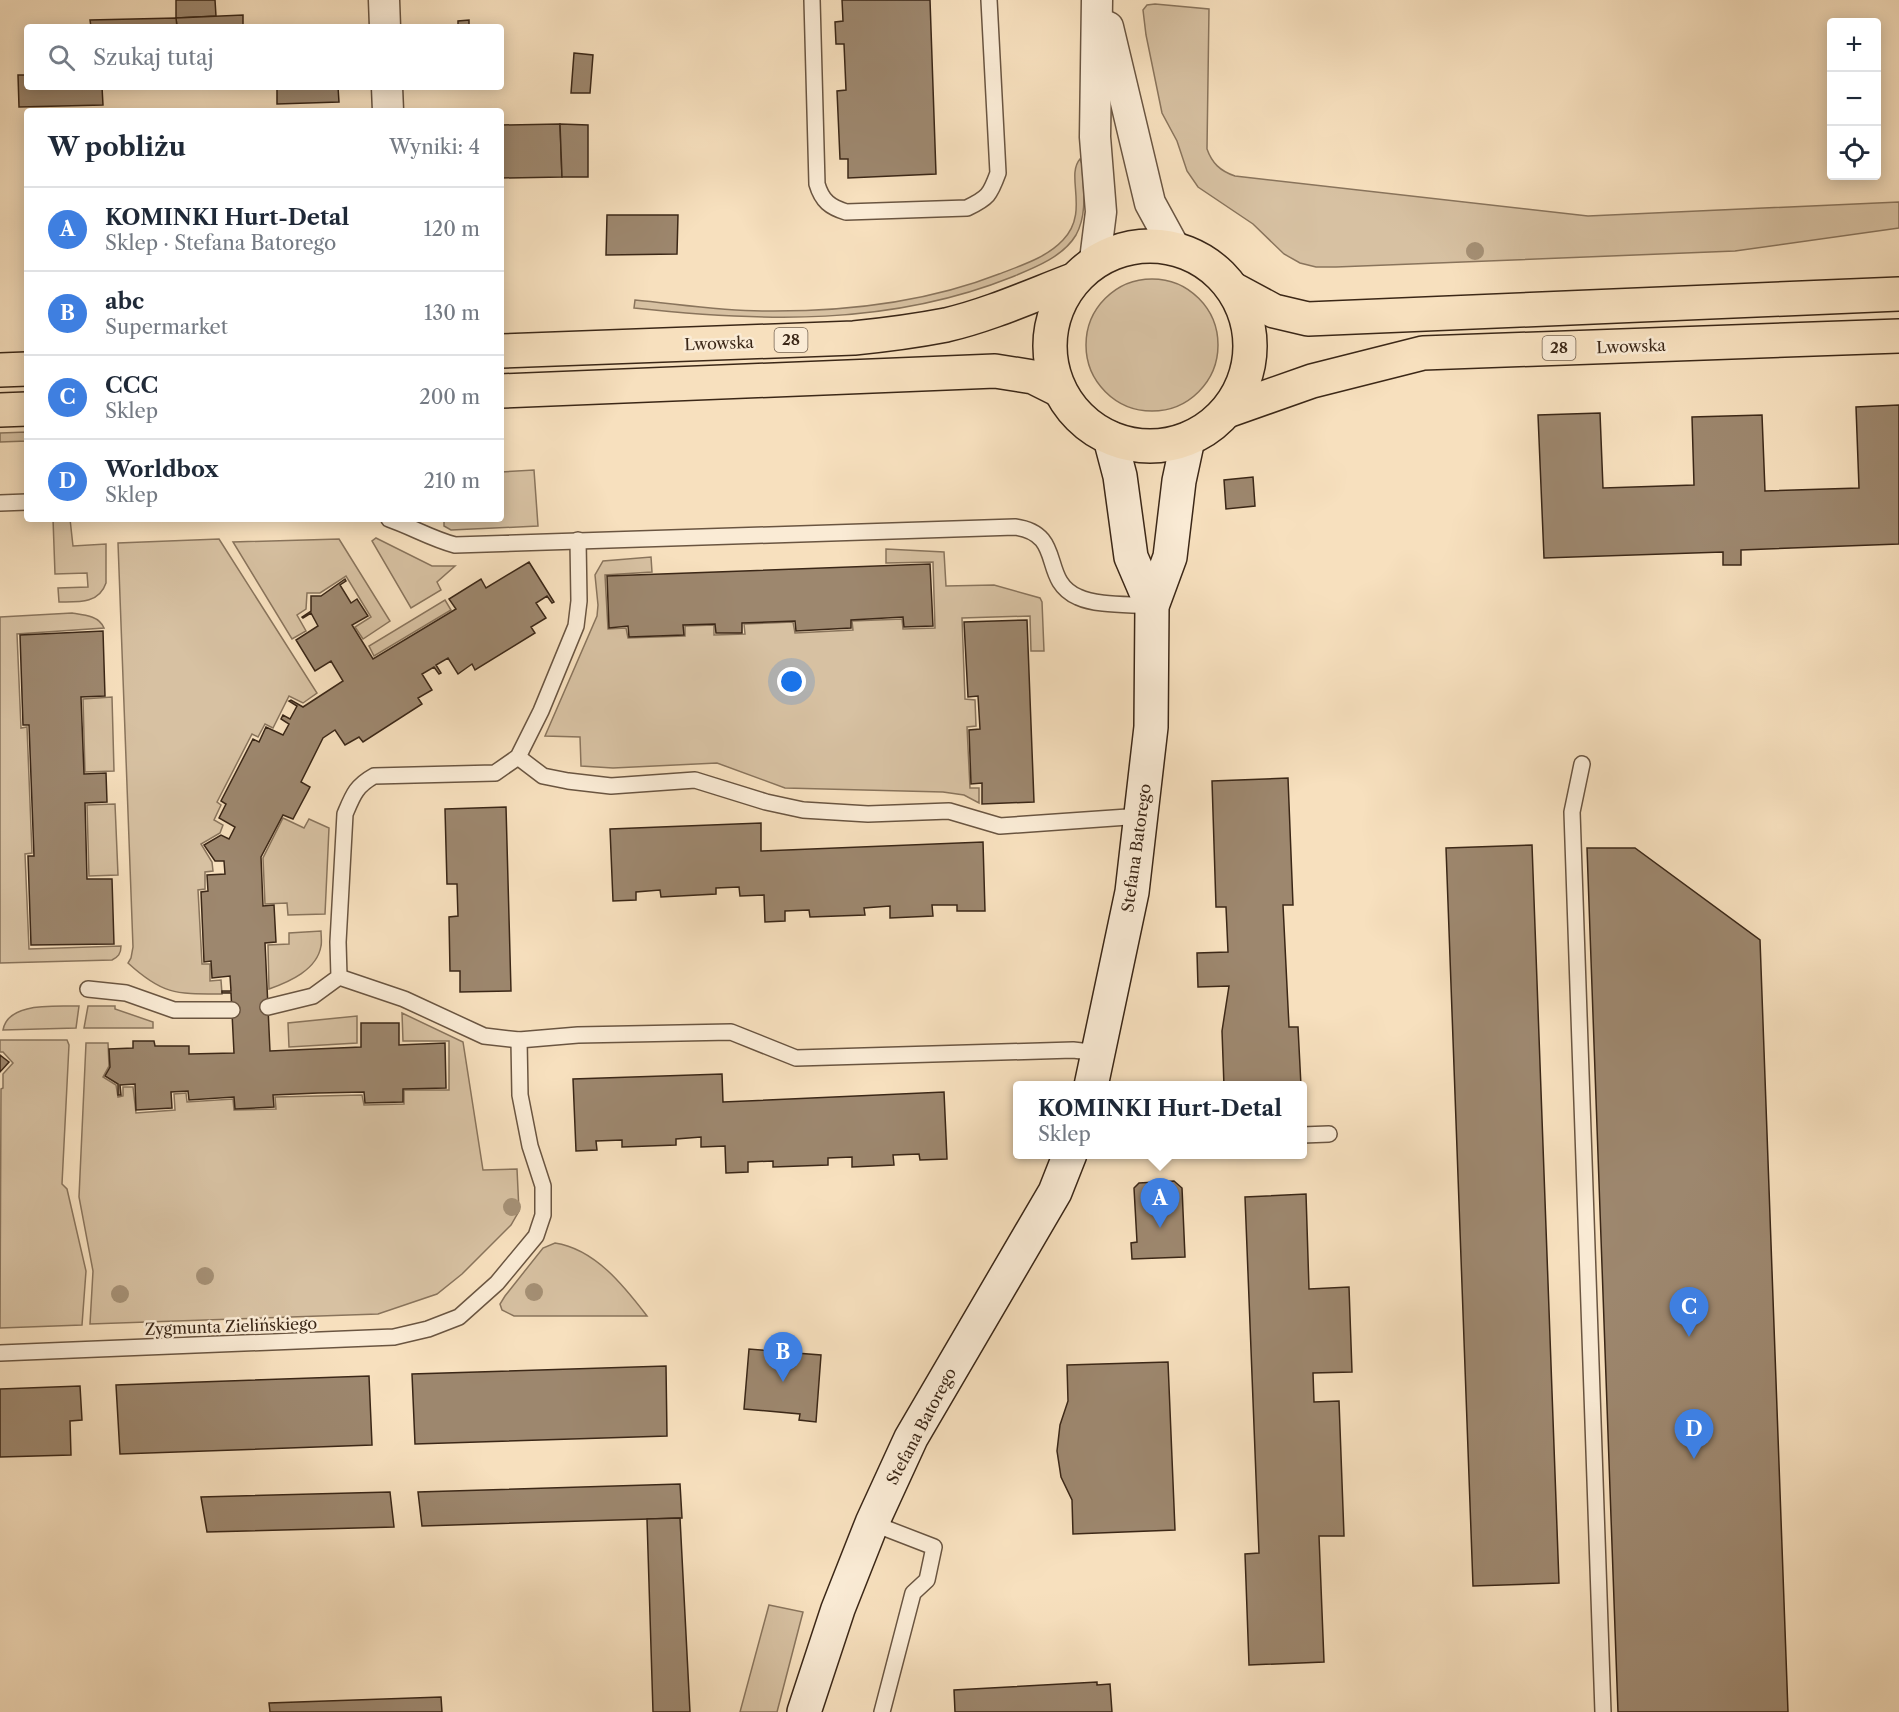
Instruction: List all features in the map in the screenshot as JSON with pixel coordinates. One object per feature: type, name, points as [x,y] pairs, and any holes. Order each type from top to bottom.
[{"type":"highway","name":"28","points":[[1133,246],[1174,248],[1197,256],[1218,270],[1234,290],[1250,330],[1248,373],[1227,411],[1210,428],[1188,440],[1149,446],[1110,438],[1077,415],[1057,389],[1050,369],[1049,346],[1055,311],[1084,270],[1133,246]]},
{"type":"highway","name":"Lwowska","points":[[504,351],[854,338],[893,334],[947,324],[1084,270]]},
{"type":"highway","name":"28","points":[[1234,290],[1274,311],[1308,319],[1899,294]]},
{"type":"highway","name":"Lwowska","points":[[1227,411],[1311,381],[1423,353],[1899,336]]},
{"type":"highway","points":[[0,370],[24,369]]},
{"type":"highway","name":"28","points":[[504,391],[995,371],[1033,377],[1057,389]]},
{"type":"highway","points":[[0,410],[24,409]]},
{"type":"street","points":[[384,0],[385,24]]},
{"type":"street","points":[[1084,270],[1101,212],[1095,137],[1097,0]]},
{"type":"street","points":[[1102,0],[1150,203],[1174,248]]},
{"type":"street","points":[[387,90],[388,108]]},
{"type":"street","name":"Stefana Batorego","points":[[1110,438],[1120,476],[1131,557],[1152,606]]},
{"type":"street","name":"Stefana Batorego","points":[[1092,1081],[1132,892],[1151,727],[1152,606],[1170,557],[1179,481],[1188,440]]},
{"type":"street","name":"Stefana Batorego","points":[[804,1712],[837,1609],[872,1523],[911,1438],[1055,1192],[1068,1159]]},
{"type":"lane","points":[[812,0],[818,184],[821,197],[832,208],[846,212],[967,208],[985,200],[998,173],[989,0]]},
{"type":"lane","points":[[0,503],[24,502]]},
{"type":"lane","points":[[398,522],[434,539],[455,545],[1015,527],[1029,529],[1041,537],[1049,550],[1058,579],[1065,588],[1078,597],[1112,603],[1152,606]]},
{"type":"lane","points":[[339,977],[338,942],[345,813],[352,796],[361,783],[374,776],[495,773],[518,757],[541,711],[576,626],[579,578],[578,540]]},
{"type":"lane","points":[[518,757],[543,776],[568,781],[611,786],[695,780],[766,802],[803,810],[868,814],[949,811],[1000,826],[1142,816]]},
{"type":"lane","points":[[1582,764],[1572,812],[1603,1712]]},
{"type":"lane","points":[[268,1007],[313,996],[339,977]]},
{"type":"lane","points":[[339,977],[404,999],[484,1036],[519,1040],[578,1035],[731,1032],[796,1058],[1073,1050],[1099,1053]]},
{"type":"lane","points":[[88,989],[126,993],[174,1010],[232,1010]]},
{"type":"lane","name":"Zygmunta Zielińskiego","points":[[0,1353],[394,1337],[428,1329],[459,1317],[497,1283],[530,1244],[536,1236],[543,1215],[543,1186],[530,1146],[520,1095],[519,1040]]},
{"type":"lane","points":[[1307,1135],[1329,1134]]},
{"type":"lane","points":[[872,1523],[934,1547],[927,1580],[913,1593],[882,1712]]},
{"type":"shaded area","points":[[1147,5],[1209,9],[1207,149],[1217,166],[1235,176],[1588,216],[1899,202],[1899,228],[1735,251],[1336,267],[1316,267],[1300,263],[1284,254],[1253,224],[1198,187],[1187,171],[1177,141],[1162,113],[1146,35],[1143,10]]},
{"type":"shaded area","points":[[1080,159],[1084,191],[1082,218],[1080,227],[1070,243],[1056,256],[1038,266],[966,293],[873,312],[825,316],[730,316],[634,308],[635,300],[746,311],[822,310],[913,299],[971,284],[1033,260],[1049,252],[1063,240],[1075,218],[1075,175]]},
{"type":"shaded area","points":[[1152,279],[1177,284],[1199,298],[1213,320],[1218,345],[1213,370],[1199,392],[1177,406],[1152,411],[1127,406],[1105,392],[1091,370],[1086,345],[1091,320],[1105,298],[1127,284]]},
{"type":"shaded area","points":[[24,432],[24,441],[0,442],[0,433]]},
{"type":"shaded area","points":[[534,470],[538,526],[451,530],[444,526],[444,522],[504,522],[504,472]]},
{"type":"shaded area","points":[[53,522],[70,522],[73,546],[106,544],[106,583],[103,590],[93,598],[80,602],[59,602],[58,588],[88,587],[87,573],[55,574]]},
{"type":"shaded area","points":[[376,538],[432,566],[455,566],[437,582],[441,590],[411,608],[372,541]]},
{"type":"shaded area","points":[[219,539],[317,693],[303,703],[289,696],[273,728],[265,724],[258,737],[252,734],[217,802],[221,805],[214,820],[223,825],[220,833],[201,844],[212,862],[213,871],[205,872],[205,889],[198,890],[202,964],[210,964],[210,981],[221,980],[222,994],[193,994],[161,987],[140,974],[128,963],[133,947],[118,543]]},
{"type":"shaded area","points":[[339,539],[390,621],[363,639],[355,627],[371,617],[346,576],[320,593],[307,593],[306,609],[297,615],[306,631],[292,639],[233,542]]},
{"type":"shaded area","points":[[886,549],[944,552],[946,586],[994,585],[1040,598],[1042,602],[1044,651],[1031,651],[1030,616],[962,618],[965,699],[975,700],[976,726],[967,727],[970,788],[979,788],[979,803],[964,795],[943,792],[785,788],[717,763],[613,768],[581,766],[580,737],[545,736],[597,616],[595,575],[603,561],[651,557],[652,572],[605,575],[608,629],[626,628],[628,638],[685,636],[685,626],[714,625],[714,635],[745,634],[744,624],[793,622],[795,633],[853,630],[852,621],[902,619],[903,629],[935,628],[933,562],[886,563]]},
{"type":"shaded area","points":[[445,600],[451,610],[374,656],[369,646]]},
{"type":"shaded area","points":[[72,613],[87,615],[99,621],[104,628],[17,634],[21,728],[27,727],[32,853],[25,854],[29,949],[121,946],[120,951],[112,960],[0,963],[0,617]]},
{"type":"shaded area","points":[[112,697],[114,771],[85,772],[83,699]]},
{"type":"shaded area","points":[[115,804],[118,875],[89,876],[87,805]]},
{"type":"shaded area","points":[[283,818],[304,828],[309,819],[329,828],[325,914],[288,915],[287,903],[265,904],[263,858]]},
{"type":"shaded area","points":[[321,931],[321,946],[314,962],[293,979],[269,989],[268,945],[289,944],[289,933]]},
{"type":"shaded area","points":[[47,1006],[79,1006],[76,1028],[3,1030],[7,1021],[14,1014],[23,1010]]},
{"type":"shaded area","points":[[88,1006],[115,1006],[115,1009],[153,1022],[153,1028],[84,1028]]},
{"type":"shaded area","points":[[402,1013],[463,1042],[483,1170],[517,1169],[519,1211],[511,1225],[462,1274],[437,1294],[378,1314],[90,1324],[93,1271],[79,1197],[86,1043],[108,1043],[109,1066],[103,1077],[116,1085],[118,1097],[123,1096],[123,1087],[133,1087],[136,1113],[175,1110],[174,1094],[186,1093],[187,1102],[233,1099],[234,1110],[276,1109],[275,1097],[362,1095],[364,1105],[404,1104],[404,1090],[449,1090],[449,1041],[403,1041]]},
{"type":"shaded area","points":[[357,1016],[357,1043],[289,1047],[288,1023]]},
{"type":"shaded area","points":[[0,1040],[67,1040],[69,1045],[62,1184],[67,1189],[86,1271],[82,1325],[0,1328],[1,1089],[3,1088],[3,1074],[13,1063],[3,1052],[0,1052]]},
{"type":"shaded area","points":[[555,1243],[583,1253],[596,1261],[618,1281],[647,1316],[514,1316],[502,1310],[500,1304],[505,1296],[543,1248]]},
{"type":"shaded area","points":[[769,1605],[803,1612],[777,1712],[740,1712]]},
{"type":"building","points":[[176,0],[215,0],[216,16],[176,18]]},
{"type":"building","points":[[842,0],[930,0],[936,174],[848,178],[848,159],[840,159],[837,91],[846,90],[844,44],[836,44],[835,22],[843,21]]},
{"type":"building","points":[[243,15],[243,24],[177,24],[176,18]]},
{"type":"building","points":[[176,18],[177,24],[91,24],[90,20]]},
{"type":"building","points":[[469,20],[469,24],[458,24],[458,21]]},
{"type":"building","points":[[574,53],[593,55],[590,93],[571,93]]},
{"type":"building","points":[[18,75],[24,75],[24,90],[102,90],[103,105],[19,107]]},
{"type":"building","points":[[277,90],[338,90],[339,102],[277,104]]},
{"type":"building","points":[[560,124],[562,177],[504,178],[504,125]]},
{"type":"building","points":[[560,124],[588,125],[588,177],[562,177]]},
{"type":"building","points":[[607,215],[678,215],[677,254],[606,255]]},
{"type":"building","points":[[1899,405],[1899,544],[1741,550],[1741,565],[1723,565],[1723,552],[1544,558],[1538,415],[1600,413],[1603,488],[1694,485],[1692,417],[1762,415],[1765,491],[1859,488],[1856,407]]},
{"type":"building","points":[[1253,477],[1255,506],[1226,509],[1224,480]]},
{"type":"building","points":[[529,562],[554,602],[552,603],[547,596],[536,603],[546,618],[531,627],[535,633],[475,670],[472,664],[458,674],[448,658],[436,665],[441,673],[439,674],[434,667],[422,674],[432,690],[418,698],[422,704],[363,742],[359,737],[345,745],[335,730],[323,738],[301,782],[310,787],[293,819],[283,815],[261,857],[263,906],[274,905],[276,942],[265,943],[270,1051],[361,1047],[361,1023],[399,1023],[399,1045],[445,1043],[446,1088],[403,1089],[403,1102],[365,1103],[364,1092],[273,1095],[274,1107],[235,1109],[234,1097],[189,1100],[188,1091],[171,1092],[172,1108],[136,1110],[135,1084],[120,1085],[121,1095],[118,1095],[118,1084],[105,1076],[110,1067],[109,1049],[133,1048],[133,1041],[154,1041],[155,1046],[189,1046],[189,1054],[234,1053],[231,993],[222,993],[222,991],[231,991],[230,976],[212,978],[211,961],[204,962],[201,892],[208,891],[207,875],[225,874],[224,861],[215,861],[204,845],[221,835],[229,839],[235,827],[219,818],[226,804],[221,801],[253,739],[259,742],[266,727],[283,735],[289,724],[281,719],[283,715],[290,719],[297,706],[289,701],[303,707],[343,681],[331,661],[315,671],[296,640],[318,626],[311,613],[302,617],[311,611],[311,596],[321,596],[345,579],[346,581],[340,585],[351,603],[357,599],[368,616],[352,625],[373,659],[456,609],[449,599],[481,579],[486,588]]},
{"type":"building","points":[[930,564],[933,626],[904,627],[903,617],[851,620],[851,628],[796,631],[795,621],[742,623],[742,633],[716,633],[715,624],[683,625],[684,635],[629,637],[628,626],[609,628],[607,576]]},
{"type":"building","points":[[1027,620],[1034,802],[982,804],[982,783],[971,784],[969,730],[980,729],[978,696],[968,697],[964,622]]},
{"type":"building","points":[[103,631],[105,696],[81,697],[84,774],[106,773],[107,802],[85,803],[87,879],[112,879],[114,944],[31,945],[28,856],[34,856],[29,725],[23,725],[20,635]]},
{"type":"building","points":[[1288,778],[1293,905],[1283,905],[1289,1027],[1298,1027],[1301,1081],[1224,1081],[1222,1031],[1229,986],[1198,987],[1197,953],[1228,952],[1226,907],[1216,907],[1212,781]]},
{"type":"building","points":[[506,807],[511,991],[460,992],[460,971],[450,971],[449,917],[458,916],[457,884],[447,884],[445,809]]},
{"type":"building","points":[[761,823],[761,851],[983,842],[985,911],[957,911],[957,905],[932,905],[933,916],[890,918],[890,906],[864,908],[865,915],[810,917],[809,910],[785,911],[785,921],[765,922],[764,895],[740,896],[739,887],[716,888],[716,894],[661,897],[660,890],[636,892],[636,900],[613,901],[610,829]]},
{"type":"building","points":[[1532,845],[1559,1583],[1473,1586],[1446,848]]},
{"type":"building","points":[[1587,848],[1635,848],[1760,940],[1788,1712],[1618,1712]]},
{"type":"building","points":[[0,1055],[9,1062],[0,1072]]},
{"type":"building","points":[[722,1074],[723,1102],[944,1092],[947,1159],[920,1160],[919,1154],[893,1155],[894,1165],[852,1167],[852,1157],[828,1158],[828,1165],[773,1167],[773,1161],[748,1162],[748,1172],[726,1173],[725,1146],[701,1147],[701,1137],[676,1139],[676,1145],[622,1147],[622,1140],[596,1141],[597,1150],[576,1151],[573,1079]]},
{"type":"building","points":[[1174,1181],[1182,1188],[1185,1257],[1132,1259],[1131,1243],[1137,1242],[1134,1188],[1139,1183]]},
{"type":"building","points":[[1306,1194],[1309,1289],[1349,1287],[1352,1372],[1313,1373],[1314,1402],[1339,1401],[1344,1536],[1319,1536],[1324,1662],[1249,1665],[1245,1554],[1259,1553],[1245,1197]]},
{"type":"building","points":[[785,1339],[797,1341],[796,1353],[821,1355],[816,1422],[799,1420],[800,1414],[744,1409],[749,1349],[783,1352]]},
{"type":"building","points":[[1168,1362],[1175,1530],[1073,1534],[1072,1500],[1061,1477],[1057,1451],[1060,1425],[1068,1401],[1067,1365]]},
{"type":"building","points":[[666,1366],[667,1436],[415,1444],[412,1374]]},
{"type":"building","points":[[369,1376],[372,1445],[120,1454],[116,1385]]},
{"type":"building","points":[[80,1386],[82,1420],[70,1421],[71,1455],[0,1457],[0,1389]]},
{"type":"building","points":[[680,1484],[682,1518],[422,1526],[418,1492]]},
{"type":"building","points":[[390,1492],[394,1527],[207,1532],[201,1497]]},
{"type":"building","points":[[680,1518],[690,1712],[653,1712],[647,1519]]},
{"type":"building","points":[[1097,1682],[1097,1685],[1110,1684],[1112,1712],[955,1712],[954,1690]]},
{"type":"building","points":[[441,1697],[442,1712],[270,1712],[269,1703]]},
{"type":"place","name":"KOMINKI Hurt-Detal","points":[[1160,1228]]},
{"type":"place","name":"CCC","points":[[1689,1337]]},
{"type":"place","name":"abc","points":[[783,1382]]},
{"type":"place","name":"Worldbox","points":[[1694,1459]]}]
